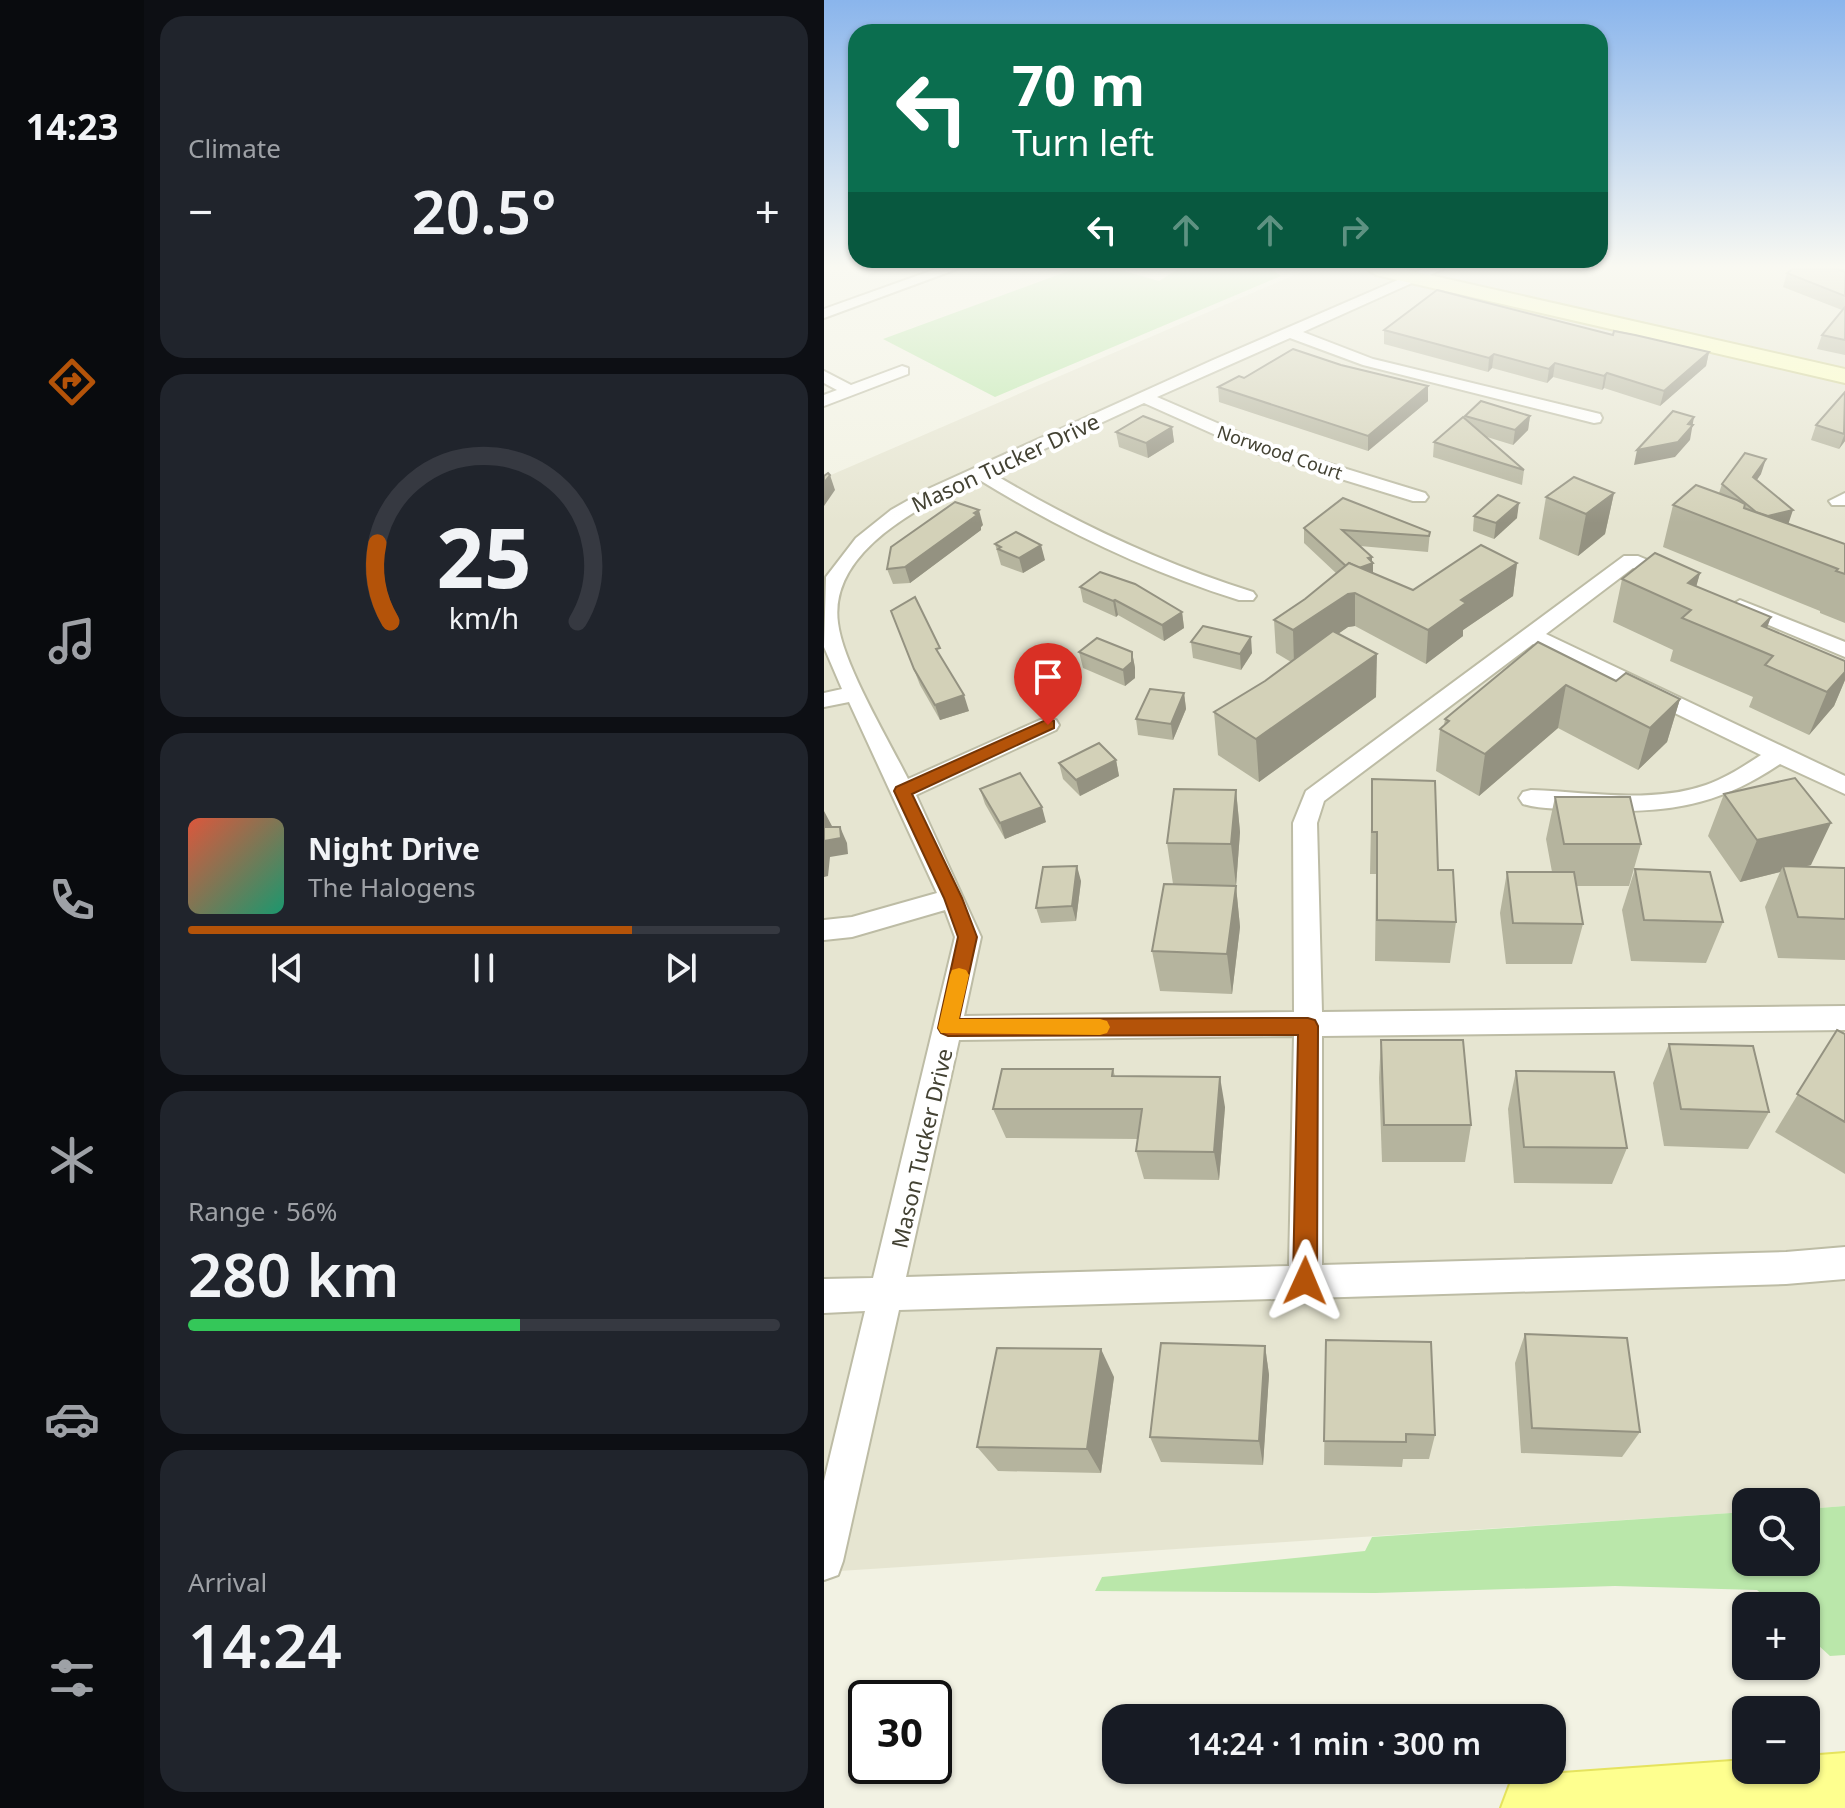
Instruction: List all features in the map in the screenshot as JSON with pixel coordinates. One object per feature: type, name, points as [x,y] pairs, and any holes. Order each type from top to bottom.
[{"type":"main road","points":[[1534,1808],[1845,1786]]},
{"type":"street","name":"Mason Tucker Drive","points":[[824,1561],[888,1295],[968,937],[953,898],[837,655],[827,619],[834,584],[851,555],[873,531],[900,511],[1244,353]]},
{"type":"street","points":[[1345,353],[1368,362],[1594,418]]},
{"type":"street","points":[[1751,353],[1845,376]]},
{"type":"street","points":[[824,401],[902,371]]},
{"type":"street","points":[[824,376],[849,391]]},
{"type":"street","name":"Norwood Court","points":[[1144,397],[1262,449],[1419,497]]},
{"type":"street","points":[[980,473],[1053,518],[1105,545],[1179,577],[1246,596]]},
{"type":"street","points":[[1305,1281],[1308,1026],[1305,823],[1314,797],[1631,560],[1845,650]]},
{"type":"street","points":[[1531,635],[1845,786]]},
{"type":"street","points":[[824,700],[855,694]]},
{"type":"street","points":[[902,791],[1048,725]]},
{"type":"street","points":[[1531,798],[1665,802],[1707,793],[1745,777],[1778,755]]},
{"type":"street","points":[[824,930],[852,927],[953,898]]},
{"type":"street","points":[[948,1028],[1845,1018]]},
{"type":"street","points":[[824,1296],[1770,1268],[1845,1263]]},
{"type":"shaded area","points":[[1113,353],[1845,353],[1845,1506],[1820,1508],[1820,1488],[1732,1488],[1732,1513],[824,1572],[824,478]]},
{"type":"green space","points":[[911,353],[1098,353],[995,397]]},
{"type":"green space","points":[[1845,1506],[1845,1655],[1830,1656],[1820,1647],[1820,1592],[1615,1586],[1375,1593],[1095,1591],[1102,1577],[1365,1551],[1372,1537],[1732,1513],[1732,1576],[1820,1576],[1820,1508]]},
{"type":"building","points":[[1286,353],[1306,353],[1428,386],[1368,436],[1218,387],[1239,376],[1244,378]]},
{"type":"building","points":[[1472,353],[1707,353],[1664,391],[1607,373],[1604,376],[1555,363],[1549,369],[1494,354],[1489,358]]},
{"type":"building","points":[[1845,392],[1844,434],[1816,425]]},
{"type":"building","points":[[1481,401],[1530,416],[1515,430],[1465,416]]},
{"type":"building","points":[[1673,411],[1694,417],[1688,424],[1693,425],[1678,442],[1637,450]]},
{"type":"building","points":[[1143,416],[1172,427],[1146,443],[1116,432]]},
{"type":"building","points":[[1463,417],[1524,470],[1434,442]]},
{"type":"building","points":[[1745,453],[1766,459],[1753,477],[1793,510],[1768,516],[1756,512],[1722,484]]},
{"type":"building","points":[[1574,477],[1614,493],[1586,514],[1546,497]]},
{"type":"building","points":[[1696,485],[1737,500],[1745,504],[1744,508],[1845,544],[1845,574],[1673,505]]},
{"type":"building","points":[[1498,495],[1519,503],[1496,523],[1474,516]]},
{"type":"building","points":[[1343,498],[1430,532],[1429,536],[1342,530],[1372,557],[1368,558],[1373,563],[1359,568],[1349,563],[1346,566],[1304,528]]},
{"type":"building","points":[[955,502],[979,510],[974,513],[977,515],[905,567],[887,569],[891,547]]},
{"type":"building","points":[[1016,532],[1041,545],[1019,558],[998,549],[1001,547],[995,544]]},
{"type":"building","points":[[1481,545],[1517,563],[1461,600],[1466,603],[1428,630],[1355,593],[1348,594],[1293,630],[1274,620],[1349,563],[1413,590]]},
{"type":"building","points":[[1655,553],[1700,573],[1688,583],[1771,617],[1762,626],[1845,661],[1845,672],[1827,692],[1765,665],[1773,656],[1682,618],[1691,610],[1622,579]]},
{"type":"building","points":[[1100,572],[1135,584],[1182,612],[1162,625],[1115,600],[1080,587]]},
{"type":"building","points":[[915,597],[940,648],[936,649],[964,695],[935,705],[914,669],[891,611]]},
{"type":"building","points":[[1203,626],[1251,637],[1240,654],[1191,642]]},
{"type":"building","points":[[1333,631],[1377,654],[1256,739],[1214,712],[1265,681]]},
{"type":"building","points":[[1097,638],[1132,652],[1132,662],[1123,670],[1079,652]]},
{"type":"building","points":[[1538,642],[1616,681],[1626,673],[1680,699],[1650,728],[1566,685],[1485,754],[1440,729],[1449,721],[1445,719]]},
{"type":"building","points":[[1150,689],[1184,693],[1171,724],[1136,719]]},
{"type":"building","points":[[1099,743],[1116,760],[1076,780],[1059,763]]},
{"type":"building","points":[[1020,773],[1042,807],[1000,823],[980,789]]},
{"type":"building","points":[[1795,778],[1831,823],[1757,840],[1724,794]]},
{"type":"building","points":[[1372,779],[1435,781],[1438,870],[1453,870],[1456,922],[1377,920],[1377,832],[1372,832]]},
{"type":"building","points":[[1174,789],[1236,790],[1231,844],[1167,843]]},
{"type":"building","points":[[1555,797],[1630,797],[1641,844],[1564,844]]},
{"type":"building","points":[[824,827],[840,827],[841,838],[824,841]]},
{"type":"building","points":[[1077,866],[1072,906],[1036,908],[1043,867]]},
{"type":"building","points":[[1783,866],[1845,868],[1845,919],[1798,917]]},
{"type":"building","points":[[1635,869],[1710,872],[1723,922],[1644,920]]},
{"type":"building","points":[[1507,872],[1574,872],[1583,924],[1513,923]]},
{"type":"building","points":[[1164,884],[1236,886],[1227,954],[1152,951]]},
{"type":"building","points":[[1837,1030],[1845,1034],[1845,1122],[1797,1094]]},
{"type":"building","points":[[1381,1040],[1463,1040],[1471,1125],[1384,1125]]},
{"type":"building","points":[[1669,1044],[1753,1046],[1769,1112],[1681,1109]]},
{"type":"building","points":[[1002,1069],[1113,1069],[1112,1076],[1220,1077],[1214,1152],[1136,1151],[1142,1109],[993,1109]]},
{"type":"building","points":[[1516,1071],[1614,1072],[1627,1148],[1524,1147]]},
{"type":"building","points":[[1525,1334],[1627,1338],[1640,1432],[1532,1428]]},
{"type":"building","points":[[1326,1340],[1431,1342],[1435,1435],[1406,1434],[1406,1442],[1324,1441]]},
{"type":"building","points":[[1161,1343],[1265,1346],[1259,1441],[1150,1437]]},
{"type":"building","points":[[997,1348],[1101,1349],[1087,1449],[977,1447]]},
{"type":"slow traffic","points":[[959,975],[948,1028],[1100,1027]]},
{"type":"route","points":[[1048,725],[902,791],[968,937],[948,1028],[1308,1026],[1305,1281]]}]
